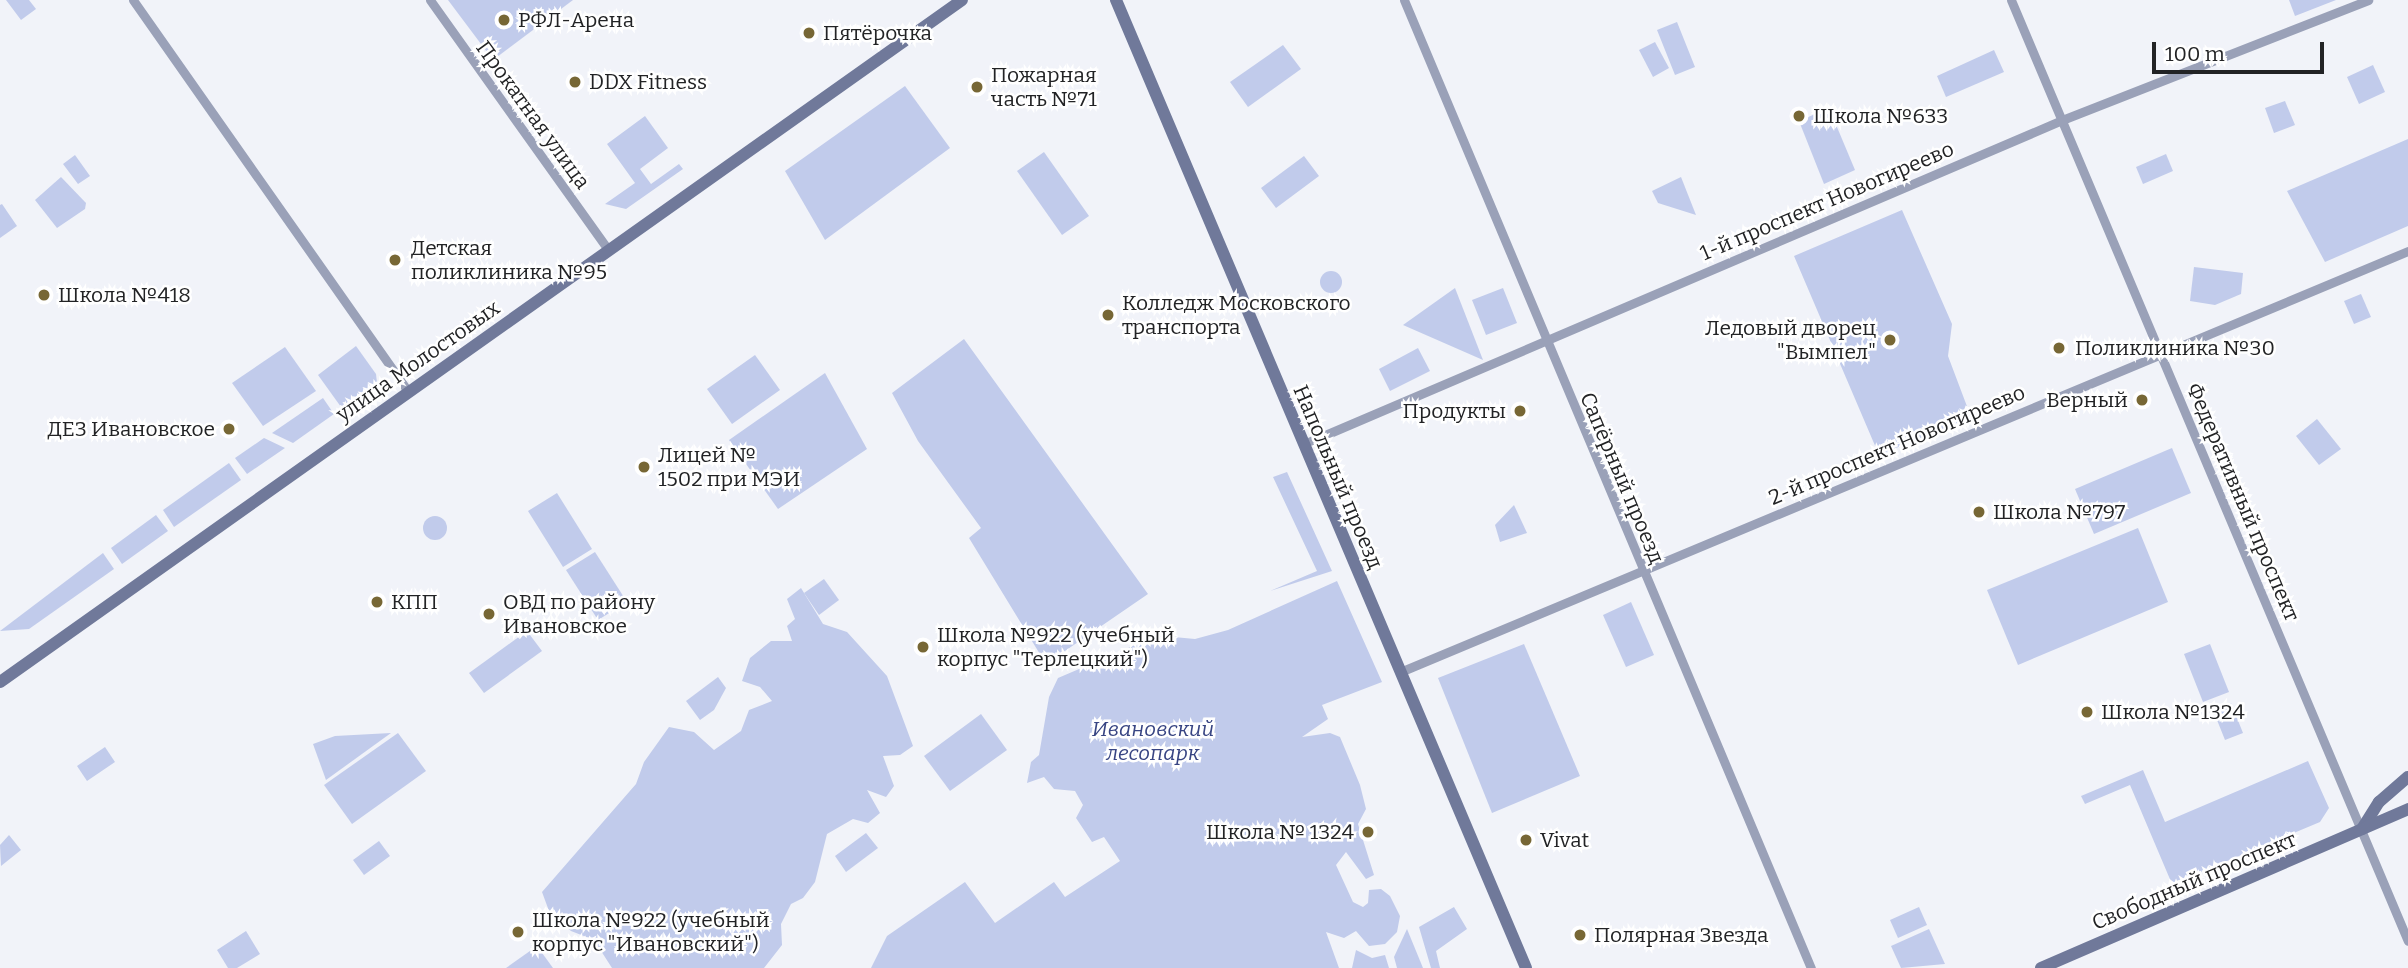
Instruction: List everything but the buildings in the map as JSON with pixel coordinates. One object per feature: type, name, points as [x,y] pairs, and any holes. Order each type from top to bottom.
[{"type":"street","points":[[133,0],[408,392]]},
{"type":"street","name":"Прокатная улица","points":[[430,0],[608,250]]},
{"type":"street","name":"улица Молостовых","points":[[0,682],[962,0]]},
{"type":"street","name":"Напольный проезд","points":[[1116,0],[1526,968]]},
{"type":"street","name":"Сапёрный проезд","points":[[1404,0],[1545,341],[1811,968]]},
{"type":"street","name":"Федеративный проспект","points":[[2011,0],[2408,942]]},
{"type":"street","name":"1-й проспект Новогиреево","points":[[1304,444],[2062,120],[2368,0]]},
{"type":"street","name":"2-й проспект Новогиреево","points":[[1400,672],[1643,573],[2161,352],[2408,251]]},
{"type":"street","points":[[2362,829],[2379,802],[2408,777]]},
{"type":"street","name":"Свободный проспект","points":[[2041,968],[2408,809]]},
{"type":"green space","points":[[6,0],[29,0],[36,9],[21,20]]},
{"type":"green space","name":"РФЛ-Арена","points":[[448,0],[573,0],[493,60]]},
{"type":"green space","points":[[2289,0],[2336,0],[2295,16]]},
{"type":"green space","points":[[1677,22],[1695,67],[1675,75],[1657,30]]},
{"type":"green space","points":[[1655,42],[1669,68],[1653,77],[1639,50]]},
{"type":"green space","points":[[1283,45],[1301,69],[1248,107],[1230,82]]},
{"type":"green space","points":[[1994,50],[2004,72],[1946,97],[1937,76]]},
{"type":"green space","points":[[2373,65],[2385,92],[2359,104],[2347,77]]},
{"type":"green space","points":[[905,86],[950,148],[825,240],[785,171]]},
{"type":"green space","points":[[2285,101],[2295,125],[2274,133],[2265,108]]},
{"type":"green space","points":[[1829,108],[1855,170],[1824,184],[1799,121]]},
{"type":"green space","points":[[645,116],[668,148],[640,169],[651,184],[679,164],[683,169],[626,209],[605,204],[635,183],[607,144]]},
{"type":"green space","points":[[2408,139],[2408,226],[2325,262],[2287,191]]},
{"type":"green space","points":[[1044,152],[1089,216],[1062,235],[1017,171]]},
{"type":"green space","points":[[2166,154],[2173,171],[2143,184],[2136,167]]},
{"type":"green space","points":[[75,155],[90,176],[78,184],[63,164]]},
{"type":"green space","points":[[1304,156],[1319,176],[1276,208],[1261,188]]},
{"type":"green space","points":[[61,177],[86,203],[85,209],[57,228],[35,200]]},
{"type":"green space","points":[[1681,177],[1696,215],[1658,203],[1652,191]]},
{"type":"green space","points":[[2,204],[17,226],[0,238],[0,205]]},
{"type":"green space","name":"Ледовый дворец \"Вымпел\"","points":[[1902,210],[1952,324],[1948,356],[1971,417],[1879,455],[1794,256]]},
{"type":"green space","points":[[2194,267],[2243,273],[2241,294],[2215,305],[2190,301]]},
{"type":"green space","points":[[1331,271],[1339,274],[1342,282],[1339,290],[1331,293],[1323,290],[1320,282],[1323,274]]},
{"type":"green space","points":[[1455,288],[1483,360],[1403,325]]},
{"type":"green space","points":[[1503,288],[1517,323],[1486,335],[1472,300]]},
{"type":"green space","points":[[2361,294],[2371,317],[2354,324],[2344,301]]},
{"type":"green space","points":[[964,339],[1148,594],[1046,664],[969,538],[981,528],[918,441],[892,393]]},
{"type":"green space","points":[[356,346],[376,374],[377,383],[341,407],[318,375]]},
{"type":"green space","points":[[285,347],[316,391],[263,426],[232,383]]},
{"type":"green space","points":[[1418,348],[1430,371],[1390,391],[1379,369]]},
{"type":"green space","points":[[755,355],[780,390],[732,424],[707,389]]},
{"type":"green space","points":[[825,373],[867,449],[778,509],[729,440]]},
{"type":"green space","points":[[323,398],[334,414],[293,443],[272,433]]},
{"type":"green space","points":[[2317,419],[2341,449],[2319,465],[2296,436]]},
{"type":"green space","points":[[264,438],[285,448],[247,474],[235,458]]},
{"type":"green space","points":[[2172,448],[2191,493],[2094,534],[2075,489]]},
{"type":"green space","points":[[229,463],[241,480],[174,527],[163,510]]},
{"type":"green space","points":[[1287,472],[1332,571],[1270,591],[1317,571],[1273,477]]},
{"type":"green space","points":[[557,493],[592,549],[563,567],[528,511]]},
{"type":"green space","points":[[1514,505],[1527,533],[1500,542],[1495,525]]},
{"type":"green space","points":[[156,515],[168,531],[122,564],[111,548]]},
{"type":"green space","points":[[435,516],[443,520],[447,528],[443,536],[435,540],[427,536],[423,528],[427,520]]},
{"type":"green space","points":[[2138,528],[2168,602],[2018,665],[1987,590]]},
{"type":"green space","points":[[595,552],[627,602],[598,620],[566,570]]},
{"type":"green space","points":[[103,553],[114,569],[29,629],[0,631]]},
{"type":"green space","points":[[824,579],[839,600],[819,615],[804,593]]},
{"type":"green space","name":"Ивановский лесопарк","points":[[1337,581],[1382,682],[1322,705],[1328,719],[1302,737],[1330,733],[1340,737],[1360,785],[1366,809],[1358,824],[1374,875],[1366,879],[1346,852],[1336,865],[1353,902],[1363,907],[1368,903],[1369,890],[1381,889],[1390,896],[1400,916],[1397,932],[1385,944],[1369,946],[1356,931],[1344,938],[1326,932],[1339,968],[871,968],[887,936],[965,882],[995,923],[1054,882],[1065,897],[1120,861],[1104,837],[1092,842],[1076,818],[1083,805],[1075,791],[1054,789],[1044,777],[1027,783],[1031,762],[1039,755],[1049,697],[1058,678],[1140,643],[1142,634],[1195,639],[1228,630]]},
{"type":"green space","points":[[801,588],[823,624],[847,632],[887,676],[913,746],[900,755],[883,756],[894,786],[886,797],[867,790],[880,813],[868,823],[853,819],[827,834],[815,882],[803,898],[791,904],[781,924],[782,945],[764,968],[612,968],[594,940],[571,931],[549,911],[542,892],[636,784],[644,762],[669,727],[694,732],[714,750],[741,731],[749,710],[772,701],[760,687],[742,681],[750,658],[771,641],[792,641],[787,626],[795,619],[787,599]]},
{"type":"green space","points":[[1631,602],[1654,655],[1626,667],[1603,615]]},
{"type":"green space","points":[[527,631],[542,651],[484,693],[469,673]]},
{"type":"green space","points":[[1524,644],[1580,776],[1492,813],[1438,678]]},
{"type":"green space","points":[[2210,644],[2229,692],[2203,702],[2184,654]]},
{"type":"green space","points":[[718,677],[726,688],[714,710],[700,720],[686,701]]},
{"type":"green space","points":[[2231,703],[2243,733],[2225,740],[2213,710]]},
{"type":"green space","points":[[981,714],[1007,750],[950,791],[924,756]]},
{"type":"green space","points":[[391,733],[326,780],[313,744],[335,736]]},
{"type":"green space","points":[[398,733],[426,771],[352,824],[324,785]]},
{"type":"green space","points":[[105,747],[115,762],[87,781],[77,766]]},
{"type":"green space","points":[[2308,761],[2329,808],[2320,822],[2172,884],[2130,785],[2085,804],[2081,796],[2143,770],[2165,822]]},
{"type":"green space","points":[[866,833],[878,848],[846,872],[835,856]]},
{"type":"green space","points":[[9,835],[21,850],[1,866],[0,845]]},
{"type":"green space","points":[[379,841],[390,856],[364,875],[353,860]]},
{"type":"green space","points":[[1454,907],[1467,929],[1436,951],[1440,968],[1431,968],[1419,927]]},
{"type":"green space","points":[[1919,907],[1927,925],[1898,938],[1890,920]]},
{"type":"green space","points":[[1407,929],[1423,968],[1397,968],[1394,957]]},
{"type":"green space","points":[[1929,929],[1945,964],[1901,968],[1891,946]]},
{"type":"green space","points":[[246,931],[260,954],[237,968],[228,968],[217,950]]},
{"type":"green space","points":[[537,946],[553,968],[506,968]]},
{"type":"green space","points":[[1356,950],[1372,958],[1385,955],[1389,968],[1352,968]]},
{"type":"place","name":"РФЛ-Арена","points":[[504,20]]},
{"type":"place","name":"Пятёрочка","points":[[809,33]]},
{"type":"place","name":"DDX Fitness","points":[[575,82]]},
{"type":"place","name":"Пожарная часть №71","points":[[977,87]]},
{"type":"place","name":"Школа №633","points":[[1799,116]]},
{"type":"place","name":"Детская поликлиника №95","points":[[395,260]]},
{"type":"place","name":"Школа №418","points":[[44,295]]},
{"type":"place","name":"Колледж Московского транспорта","points":[[1108,315]]},
{"type":"place","name":"Ледовый дворец \"Вымпел\"","points":[[1890,340]]},
{"type":"place","name":"Поликлиника №30","points":[[2059,348]]},
{"type":"place","name":"Верный","points":[[2142,400]]},
{"type":"place","name":"Продукты","points":[[1520,411]]},
{"type":"place","name":"ДЕЗ Ивановское","points":[[229,429]]},
{"type":"place","name":"Лицей № 1502 при МЭИ","points":[[644,467]]},
{"type":"place","name":"Школа №797","points":[[1979,512]]},
{"type":"place","name":"КПП","points":[[377,602]]},
{"type":"place","name":"ОВД по району Ивановское","points":[[489,614]]},
{"type":"place","name":"Школа №922 (учебный корпус \"Терлецкий\")","points":[[923,647]]},
{"type":"place","name":"Школа №1324","points":[[2087,712]]},
{"type":"place","name":"Школа № 1324","points":[[1368,832]]},
{"type":"place","name":"Vivat","points":[[1526,840]]},
{"type":"place","name":"Школа №922 (учебный корпус \"Ивановский\")","points":[[518,932]]},
{"type":"place","name":"Полярная Звезда","points":[[1580,935]]}]
